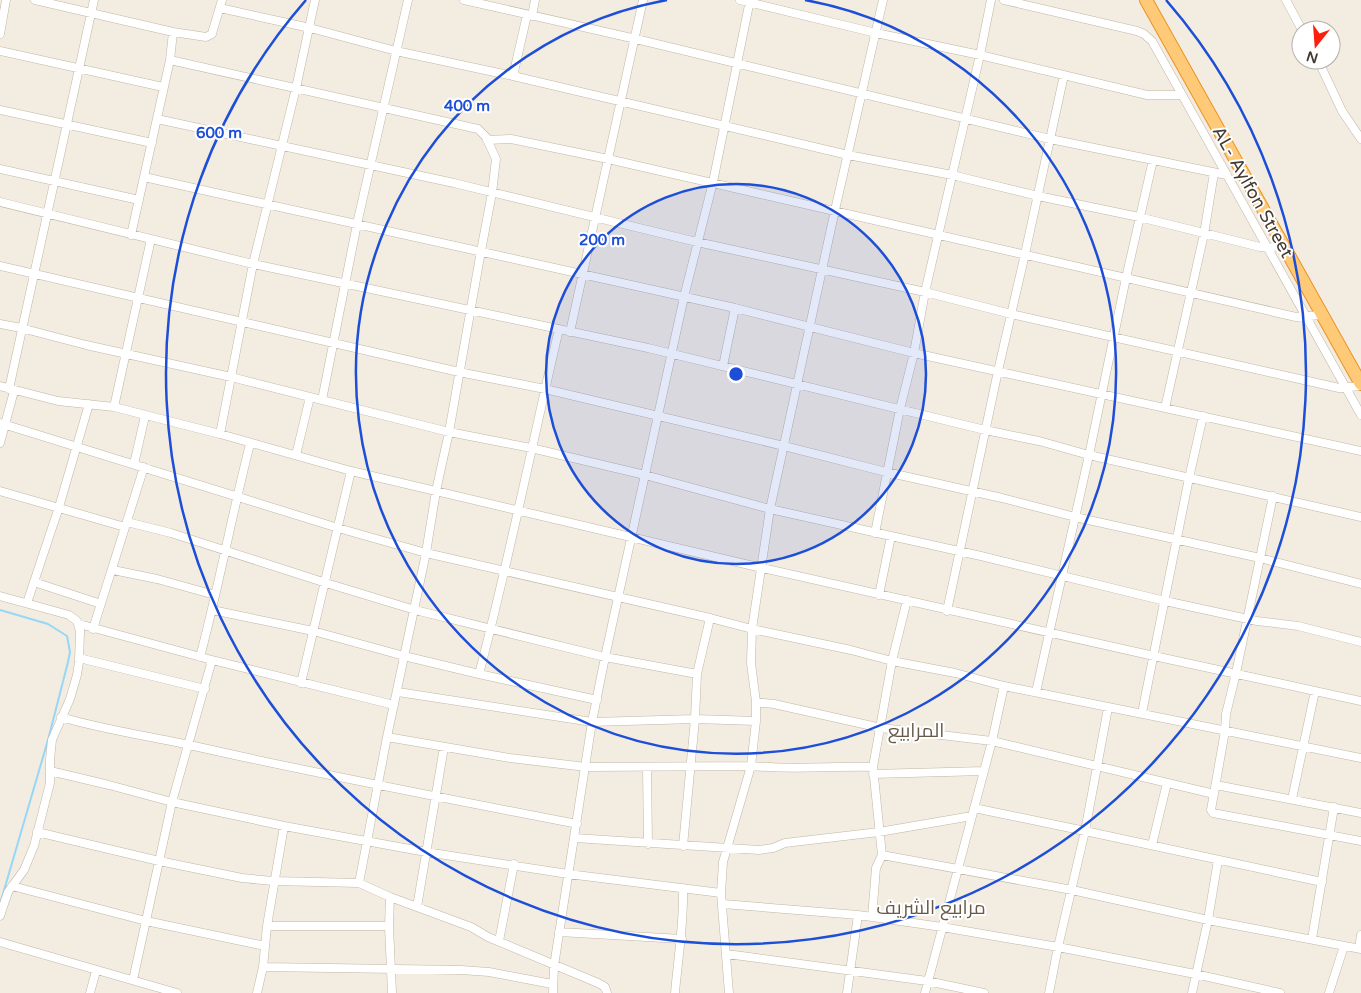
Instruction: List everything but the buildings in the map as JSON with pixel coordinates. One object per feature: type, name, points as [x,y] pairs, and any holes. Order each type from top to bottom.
[{"type":"highway","name":"AL- Aylfon Street","points":[[1146,0],[1361,385]]},
{"type":"street","points":[[0,34],[6,0]]},
{"type":"street","points":[[35,0],[172,32],[206,37],[214,30],[222,0]]},
{"type":"street","points":[[0,443],[21,328],[94,0]]},
{"type":"street","points":[[220,434],[253,264],[269,205],[315,0]]},
{"type":"street","points":[[322,400],[357,224],[408,0]]},
{"type":"street","points":[[464,0],[965,117],[1050,139],[1227,175]]},
{"type":"street","points":[[513,76],[536,0]]},
{"type":"street","points":[[570,332],[620,102],[636,39],[643,0]]},
{"type":"street","points":[[740,0],[1147,95],[1182,95]]},
{"type":"street","points":[[729,993],[721,893],[722,862],[728,848],[751,766],[756,721],[756,702],[751,663],[752,629],[770,509],[883,0]]},
{"type":"street","points":[[875,533],[886,472],[914,353],[925,292],[991,0]]},
{"type":"street","points":[[1004,0],[1141,32],[1152,41],[1361,415]]},
{"type":"street","points":[[1286,0],[1297,20]]},
{"type":"street","points":[[553,993],[554,966],[592,722],[605,657],[620,598],[657,416],[697,242],[713,182],[750,1]]},
{"type":"street","points":[[220,8],[310,28],[396,51],[513,76],[848,155],[952,175],[1268,248],[1283,244]]},
{"type":"street","points":[[132,235],[138,200],[170,60],[172,32]]},
{"type":"street","points":[[0,51],[164,87]]},
{"type":"street","points":[[170,60],[478,129],[484,135],[496,159],[492,193],[480,251],[449,432],[359,884]]},
{"type":"street","points":[[1323,70],[1342,111],[1361,139]]},
{"type":"street","points":[[947,611],[1064,75]]},
{"type":"street","points":[[0,110],[152,143]]},
{"type":"street","points":[[158,119],[371,165],[697,242],[925,292],[1011,314],[1340,388],[1347,389],[1361,385]]},
{"type":"street","points":[[487,140],[511,139],[608,159],[1296,317],[1322,314]]},
{"type":"street","points":[[1036,692],[1153,160]]},
{"type":"street","points":[[0,169],[138,200]]},
{"type":"street","points":[[1165,408],[1192,292],[1214,173]]},
{"type":"street","points":[[144,177],[735,308],[914,353],[1361,450]]},
{"type":"street","points":[[0,202],[253,264],[722,366],[985,430],[1039,441],[1089,455],[1361,517]]},
{"type":"street","points":[[114,407],[151,239]]},
{"type":"street","points":[[0,266],[459,372],[544,389],[1075,517],[1260,558],[1361,584]]},
{"type":"street","points":[[722,366],[735,308]]},
{"type":"street","points":[[0,324],[86,346],[230,377],[449,432],[530,448],[645,475],[770,509],[959,551],[1164,601],[1248,619],[1286,624],[1361,642]]},
{"type":"street","points":[[479,674],[491,629],[558,329]]},
{"type":"street","points":[[0,386],[58,401],[114,407],[220,434],[351,471],[632,538],[907,600],[947,611],[1361,701]]},
{"type":"street","points":[[296,455],[310,397]]},
{"type":"street","points":[[27,603],[59,507],[89,404]]},
{"type":"street","points":[[134,464],[145,416]]},
{"type":"street","points":[[1142,713],[1203,416]]},
{"type":"street","points":[[2,424],[338,528],[426,553],[892,661],[955,673],[1004,686],[1361,758]]},
{"type":"street","points":[[200,657],[250,444]]},
{"type":"street","points":[[93,629],[144,467]]},
{"type":"street","points":[[301,683],[351,471]]},
{"type":"street","points":[[0,491],[126,525],[170,533],[415,610],[605,657],[697,674]]},
{"type":"street","points":[[1273,496],[1226,714],[1225,731],[1211,810],[1213,813],[1361,841]]},
{"type":"street","points":[[879,595],[891,536]]},
{"type":"street","points":[[113,570],[157,579],[215,595]]},
{"type":"street","points":[[34,582],[102,604]]},
{"type":"street","points":[[0,596],[69,615],[79,624],[93,629],[394,706]]},
{"type":"street","points":[[872,917],[876,868],[882,855],[873,770],[892,661],[907,600]]},
{"type":"street","points":[[212,610],[313,631],[404,656],[597,700]]},
{"type":"street","points":[[682,846],[695,719],[697,674],[710,618]]},
{"type":"street","points":[[0,916],[6,896],[28,862],[37,832],[50,783],[52,740],[74,687],[79,658],[79,624]]},
{"type":"street","points":[[79,658],[205,688]]},
{"type":"street","points":[[133,980],[172,802],[212,660]]},
{"type":"street","points":[[925,993],[992,741],[1004,686]]},
{"type":"street","points":[[1292,799],[1314,691]]},
{"type":"street","points":[[398,692],[592,722],[695,719],[756,721]]},
{"type":"street","points":[[756,702],[774,704],[880,728],[992,741],[1167,783],[1292,799],[1361,813]]},
{"type":"street","points":[[1050,993],[1058,947],[1085,830],[1108,708]]},
{"type":"street","points":[[61,717],[85,724],[378,785],[576,824]]},
{"type":"street","points":[[387,737],[586,767],[751,766],[784,769],[984,771]]},
{"type":"street","points":[[417,907],[444,747]]},
{"type":"street","points":[[647,768],[648,844]]},
{"type":"street","points":[[50,771],[172,802],[284,826],[426,852],[514,864],[568,874],[721,893]]},
{"type":"street","points":[[1152,845],[1167,783]]},
{"type":"street","points":[[1312,939],[1334,807]]},
{"type":"street","points":[[574,838],[759,850],[773,848],[785,843],[879,832],[973,812],[1085,830],[1322,882]]},
{"type":"street","points":[[257,993],[263,967],[266,926],[273,881],[284,826]]},
{"type":"street","points":[[37,832],[159,862],[242,878],[359,884],[471,927],[488,937],[598,983],[605,987],[607,993]]},
{"type":"street","points":[[882,855],[1072,890],[1208,920],[1360,949],[1361,935]]},
{"type":"street","points":[[1192,993],[1208,920],[1218,860]]},
{"type":"street","points":[[499,941],[514,864]]},
{"type":"street","points":[[12,886],[146,921],[265,946]]},
{"type":"street","points":[[675,993],[682,938],[684,888]]},
{"type":"street","points":[[390,897],[389,926],[392,993]]},
{"type":"street","points":[[723,904],[858,915],[942,927],[1058,947],[1280,993]]},
{"type":"street","points":[[847,993],[858,915]]},
{"type":"street","points":[[266,926],[389,926]]},
{"type":"street","points":[[559,932],[682,938]]},
{"type":"street","points":[[0,942],[177,993]]},
{"type":"street","points":[[1328,993],[1344,946]]},
{"type":"street","points":[[727,954],[927,982],[984,993]]},
{"type":"street","points":[[263,967],[461,970],[489,972],[552,984]]},
{"type":"street","points":[[90,993],[96,971]]},
{"type":"waterway","points":[[0,610],[48,624],[67,636],[70,652],[48,740],[0,904]]},
{"type":"district","name":"المرابيع","points":[[916,731]]},
{"type":"district","name":"مرابيع الشريف","points":[[931,908]]}]
